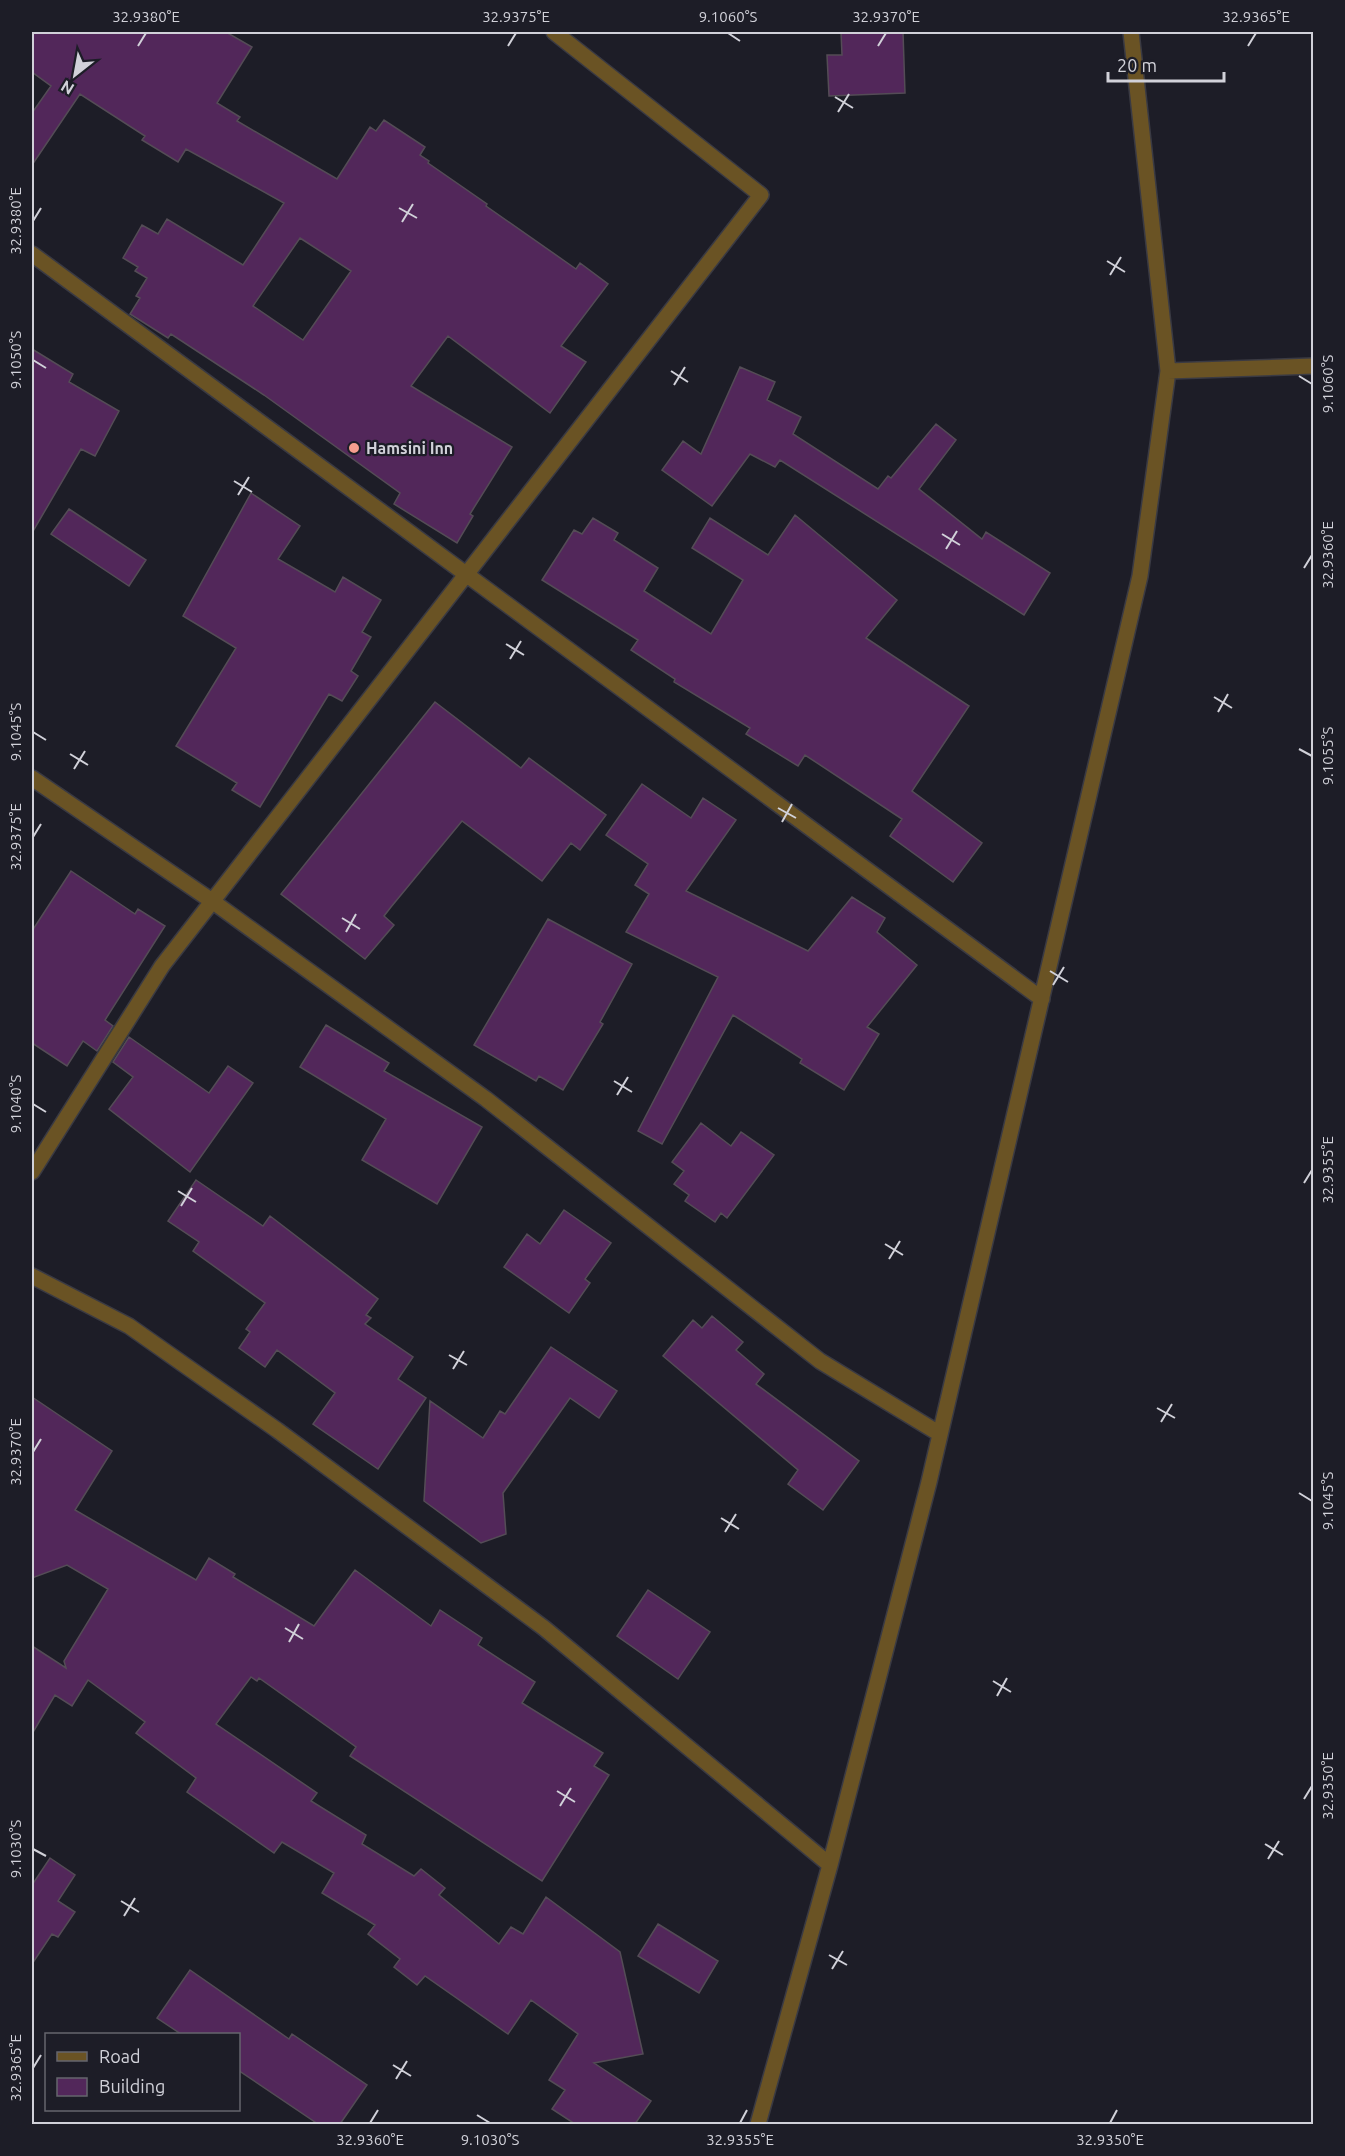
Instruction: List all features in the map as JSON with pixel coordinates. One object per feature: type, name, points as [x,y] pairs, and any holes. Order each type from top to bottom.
[{"type":"street","points":[[32,1172],[162,966],[761,195],[554,32]]},
{"type":"street","points":[[758,2124],[830,1865],[940,1434],[1140,576],[1168,371],[1131,32]]},
{"type":"street","points":[[32,254],[1042,999]]},
{"type":"street","points":[[1168,371],[1314,366]]},
{"type":"street","points":[[32,778],[212,901],[486,1099],[820,1361],[940,1434]]},
{"type":"street","points":[[32,1276],[129,1326],[277,1430],[544,1628],[830,1865]]},
{"type":"building","points":[[32,32],[226,32],[252,47],[217,103],[240,117],[237,121],[337,179],[370,127],[376,131],[384,120],[425,147],[420,155],[429,161],[428,163],[487,204],[486,206],[576,269],[580,263],[608,284],[561,346],[586,362],[550,413],[448,336],[411,386],[512,447],[470,514],[473,516],[457,543],[394,504],[400,493],[264,395],[171,334],[168,338],[130,314],[140,298],[136,296],[147,278],[135,271],[138,267],[123,258],[142,225],[158,234],[167,219],[243,265],[284,203],[186,149],[178,162],[142,140],[145,136],[80,94],[32,165],[32,113],[51,86],[32,72]],"holes":[[[300,238],[351,271],[303,340],[253,306]]]},
{"type":"building","points":[[841,32],[903,32],[905,93],[829,96],[827,55],[842,55]]},
{"type":"building","points":[[32,349],[73,374],[69,382],[119,411],[95,456],[81,449],[32,533]]},
{"type":"building","points":[[740,367],[775,382],[767,400],[801,417],[793,434],[878,489],[888,476],[891,478],[936,424],[956,440],[919,489],[982,539],[986,532],[1050,573],[1024,615],[780,460],[775,467],[750,454],[712,506],[662,470],[683,441],[701,454]]},
{"type":"building","points":[[251,493],[300,526],[278,559],[335,592],[343,577],[381,600],[362,632],[371,637],[351,671],[358,676],[342,701],[329,694],[260,807],[232,790],[237,783],[176,746],[236,648],[183,616]]},
{"type":"building","points":[[69,509],[146,560],[129,586],[51,534]]},
{"type":"building","points":[[795,515],[897,600],[866,638],[969,706],[912,791],[982,843],[953,882],[890,836],[902,819],[805,755],[798,766],[746,734],[750,728],[674,682],[675,679],[631,650],[638,640],[542,580],[574,530],[582,534],[593,518],[618,533],[614,540],[658,568],[644,591],[711,634],[743,580],[692,548],[710,518],[768,555]]},
{"type":"building","points":[[435,702],[521,768],[529,758],[606,815],[580,850],[571,843],[542,881],[462,821],[384,916],[394,925],[365,959],[281,894]]},
{"type":"building","points":[[642,784],[691,818],[703,798],[736,820],[686,891],[808,951],[852,897],[885,918],[877,932],[917,965],[867,1027],[879,1034],[844,1090],[800,1063],[802,1059],[733,1015],[662,1144],[638,1131],[718,977],[626,932],[649,894],[635,885],[648,864],[606,835]]},
{"type":"building","points":[[71,871],[135,914],[138,909],[165,926],[105,1020],[113,1026],[97,1051],[83,1041],[67,1066],[32,1043],[32,931]]},
{"type":"building","points":[[548,919],[632,964],[600,1022],[603,1024],[563,1090],[539,1076],[536,1081],[474,1045]]},
{"type":"building","points":[[326,1025],[389,1063],[384,1071],[482,1127],[437,1204],[362,1160],[386,1119],[300,1067]]},
{"type":"building","points":[[129,1037],[209,1093],[228,1066],[253,1083],[190,1172],[109,1109],[133,1077],[113,1062]]},
{"type":"building","points":[[701,1123],[731,1146],[741,1132],[774,1155],[727,1218],[721,1213],[715,1222],[685,1201],[689,1195],[674,1184],[684,1171],[672,1162]]},
{"type":"building","points":[[196,1180],[263,1226],[270,1216],[378,1299],[366,1315],[371,1318],[365,1324],[413,1357],[398,1379],[426,1398],[378,1469],[313,1424],[335,1393],[277,1350],[265,1367],[239,1348],[250,1332],[246,1329],[265,1303],[193,1251],[199,1242],[168,1221]]},
{"type":"building","points":[[564,1210],[611,1243],[585,1279],[590,1283],[569,1313],[504,1267],[527,1234],[540,1244]]},
{"type":"building","points":[[712,1316],[743,1342],[736,1350],[764,1374],[756,1384],[859,1461],[823,1510],[788,1484],[798,1470],[663,1356],[693,1320],[702,1328]]},
{"type":"building","points":[[551,1347],[617,1391],[599,1418],[570,1398],[503,1493],[506,1534],[481,1543],[424,1501],[430,1401],[483,1438],[500,1411],[505,1414]]},
{"type":"building","points":[[32,1397],[112,1451],[75,1510],[196,1580],[209,1558],[235,1574],[233,1577],[314,1626],[355,1570],[431,1626],[440,1610],[482,1638],[478,1645],[535,1682],[522,1703],[603,1753],[594,1766],[609,1775],[542,1881],[350,1756],[356,1747],[259,1678],[257,1681],[251,1677],[216,1724],[317,1793],[311,1801],[366,1835],[362,1844],[414,1876],[421,1869],[445,1888],[439,1895],[499,1944],[511,1927],[523,1934],[546,1897],[620,1952],[643,2054],[594,2063],[651,2101],[635,2124],[575,2124],[552,2109],[565,2090],[549,2080],[578,2034],[531,2000],[508,2034],[425,1976],[417,1985],[394,1967],[400,1959],[368,1934],[375,1925],[322,1893],[334,1873],[282,1842],[274,1853],[187,1792],[196,1778],[136,1733],[145,1722],[88,1680],[72,1706],[55,1695],[32,1734],[32,1646],[66,1668],[64,1661],[108,1589],[67,1565],[32,1578]]},
{"type":"building","points":[[648,1590],[710,1632],[678,1679],[617,1636]]},
{"type":"building","points":[[50,1858],[75,1875],[58,1901],[75,1912],[58,1937],[52,1934],[32,1964],[32,1885]]},
{"type":"building","points":[[658,1924],[718,1961],[699,1993],[638,1956]]},
{"type":"building","points":[[190,1970],[289,2039],[292,2034],[367,2085],[340,2124],[318,2124],[240,2071],[240,2033],[180,2033],[157,2018]]},
{"type":"place","name":"Hamsini Inn","points":[[354,448]]}]
